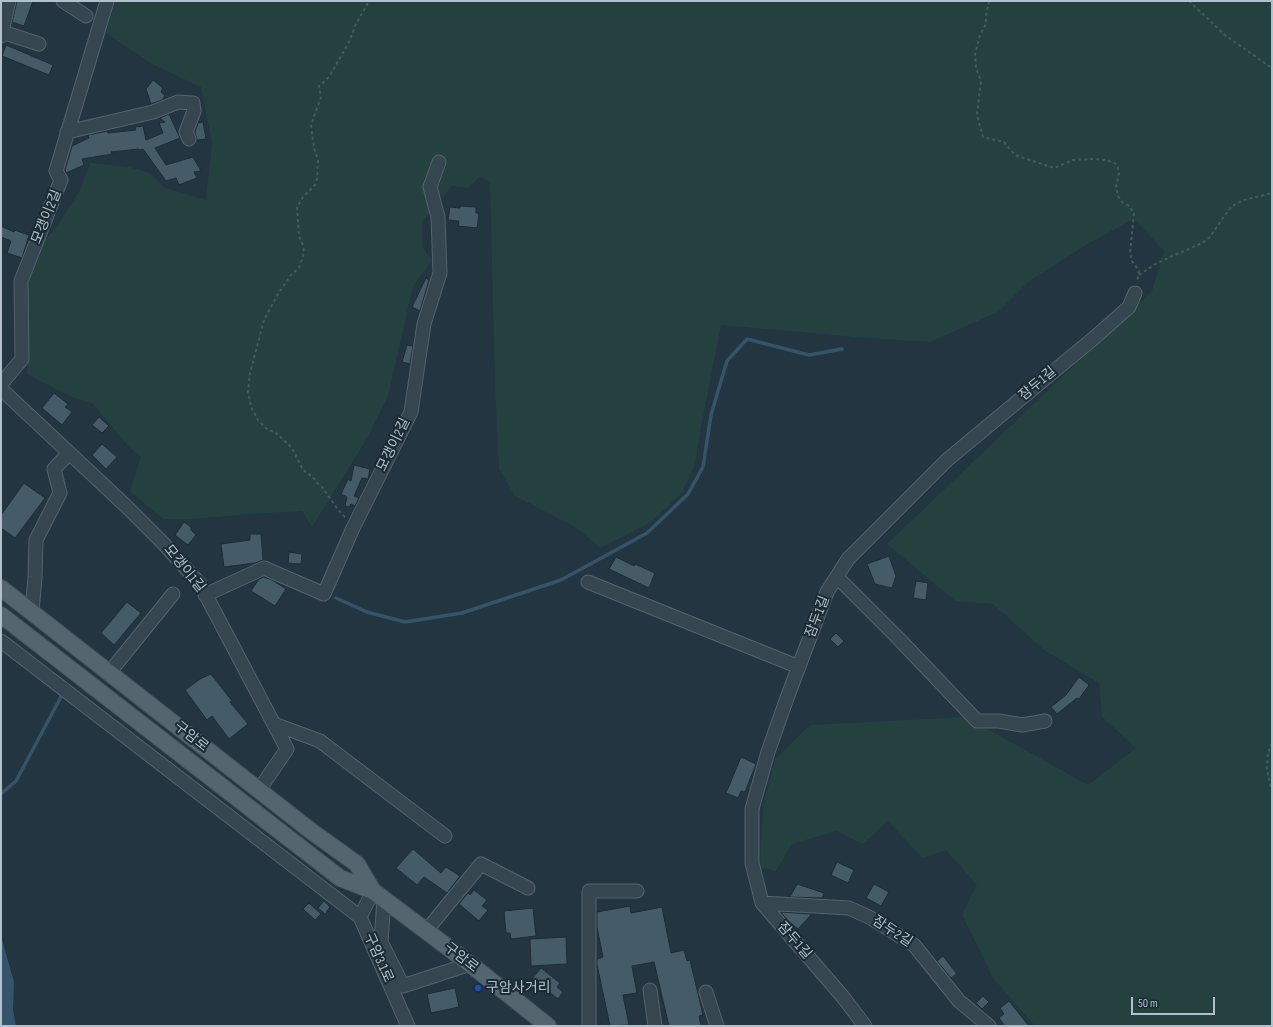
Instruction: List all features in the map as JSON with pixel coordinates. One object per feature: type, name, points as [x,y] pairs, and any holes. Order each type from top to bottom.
[{"type":"main road","name":"구암로","points":[[1,588],[311,831],[357,864],[379,895]]},
{"type":"main road","name":"구암로","points":[[1,615],[340,878],[379,895],[470,964],[548,1026]]},
{"type":"street","points":[[9,1],[1,34],[39,44]]},
{"type":"street","points":[[62,1],[86,16]]},
{"type":"street","name":"모갱이2길","points":[[1,384],[22,359],[21,281],[61,180],[56,171],[107,1]]},
{"type":"street","points":[[67,132],[153,112],[178,102],[193,102],[194,111],[186,132],[189,139]]},
{"type":"street","name":"모갱이2길","points":[[205,594],[264,568],[324,594],[353,528],[411,412],[424,324],[440,273],[438,217],[430,187],[439,162]]},
{"type":"street","name":"잠두1길","points":[[864,1026],[843,997],[762,904],[752,863],[752,809],[768,752],[787,698],[827,592],[848,559],[947,460],[1094,338],[1129,307],[1135,293]]},
{"type":"street","name":"모갱이1길","points":[[1,389],[126,506],[163,543],[200,584],[287,749],[259,790]]},
{"type":"street","points":[[32,612],[36,540],[60,493],[54,468],[69,453]]},
{"type":"street","points":[[837,577],[899,639],[977,721],[999,721],[1022,725],[1044,721]]},
{"type":"street","points":[[588,582],[799,667]]},
{"type":"street","points":[[110,673],[172,594]]},
{"type":"street","points":[[1,641],[360,917]]},
{"type":"street","points":[[274,724],[320,741],[445,836]]},
{"type":"street","points":[[426,931],[481,864],[528,888]]},
{"type":"street","points":[[589,1026],[589,891],[637,891]]},
{"type":"street","points":[[379,895],[381,942],[403,986],[470,964]]},
{"type":"street","name":"구암3.1로","points":[[379,895],[360,917],[408,1026]]},
{"type":"street","name":"잠두2길","points":[[762,904],[848,908],[869,917],[914,944],[959,1001],[989,1026]]},
{"type":"street","points":[[650,990],[655,1026]]},
{"type":"street","points":[[706,992],[717,1026]]},
{"type":"path","points":[[353,528],[322,487],[303,470],[292,448],[276,432],[268,430],[258,420],[251,407],[248,391],[250,373],[264,320],[278,294],[291,275],[299,268],[304,253],[303,245],[299,236],[297,207],[303,197],[315,185],[317,179],[318,160],[314,148],[311,125],[321,97],[319,86],[329,77],[349,42],[356,24],[369,1]]},
{"type":"path","points":[[989,1],[986,24],[980,35],[974,54],[976,68],[981,80],[977,115],[983,137],[1004,142],[1015,155],[1054,168],[1073,160],[1091,159],[1113,162],[1117,166],[1119,173],[1116,186],[1118,196],[1134,213],[1130,253],[1132,261],[1139,271],[1138,276],[1157,263],[1202,243],[1210,236],[1232,206],[1244,200],[1272,193]]},
{"type":"path","points":[[1189,1],[1226,36],[1272,68]]},
{"type":"path","points":[[1272,743],[1268,753],[1267,770],[1272,791]]},
{"type":"green space","points":[[115,1],[1272,1],[1272,1026],[1035,1026],[993,978],[962,915],[977,885],[946,850],[922,858],[888,821],[863,844],[836,831],[792,844],[776,871],[760,867],[763,807],[775,759],[810,725],[966,717],[1088,785],[1136,748],[1102,717],[1099,683],[1044,650],[993,604],[955,601],[887,544],[1152,291],[1164,251],[1134,219],[1091,242],[1029,281],[998,312],[930,342],[721,325],[695,465],[682,493],[650,523],[600,548],[577,528],[515,496],[499,469],[495,386],[490,182],[479,177],[469,188],[452,186],[422,222],[422,247],[432,260],[413,286],[388,396],[368,437],[312,527],[302,511],[191,519],[163,519],[130,491],[141,457],[129,447],[92,403],[71,397],[27,374],[29,338],[28,286],[39,245],[54,230],[79,192],[90,163],[129,167],[150,173],[165,188],[206,200],[212,142],[201,87],[154,65],[106,33]]},
{"type":"water","points":[[1,936],[14,982],[13,1010],[16,1026],[1,1026]]},
{"type":"building","points":[[17,1],[33,1],[24,26],[12,22]]},
{"type":"building","points":[[6,45],[53,65],[49,75],[2,56]]},
{"type":"building","points":[[153,80],[163,88],[161,92],[165,96],[162,100],[151,104],[146,89]]},
{"type":"building","points":[[169,114],[180,138],[155,148],[166,165],[193,157],[201,171],[194,172],[197,178],[179,185],[176,178],[166,181],[143,149],[111,152],[112,154],[82,159],[84,165],[66,173],[65,170],[72,146],[89,138],[88,135],[108,131],[108,133],[136,130],[135,127],[143,126],[146,140],[163,133],[159,123],[165,122],[160,118]]},
{"type":"building","points":[[203,122],[206,139],[197,140],[195,132],[198,123]]},
{"type":"building","points":[[460,206],[476,207],[476,213],[479,213],[477,228],[458,226],[459,221],[448,220],[450,207],[460,208]]},
{"type":"building","points":[[1,226],[14,232],[14,230],[29,235],[22,258],[7,253],[11,241],[1,237]]},
{"type":"building","points":[[426,278],[429,280],[420,311],[412,307]]},
{"type":"building","points":[[407,345],[413,346],[410,364],[402,362]]},
{"type":"building","points":[[54,393],[68,404],[65,407],[72,412],[62,425],[42,408]]},
{"type":"building","points":[[99,417],[109,426],[102,433],[92,425]]},
{"type":"building","points":[[102,444],[117,457],[106,469],[92,455]]},
{"type":"building","points":[[354,465],[370,469],[368,479],[362,478],[354,496],[359,498],[355,506],[351,504],[349,507],[345,506],[347,497],[341,494],[348,479],[351,481]]},
{"type":"building","points":[[24,483],[45,498],[15,538],[1,528],[1,515]]},
{"type":"building","points":[[184,522],[191,527],[191,530],[196,535],[188,545],[175,535]]},
{"type":"building","points":[[250,534],[261,534],[263,560],[255,563],[224,567],[221,544],[250,540]]},
{"type":"building","points":[[289,552],[302,554],[301,564],[288,563]]},
{"type":"building","points":[[889,556],[896,576],[892,588],[875,584],[867,564]]},
{"type":"building","points":[[616,557],[634,566],[635,564],[655,573],[649,588],[609,569]]},
{"type":"building","points":[[264,577],[286,589],[275,606],[251,591],[259,579]]},
{"type":"building","points":[[916,581],[928,583],[926,600],[913,598]]},
{"type":"building","points":[[127,602],[141,613],[114,645],[101,633]]},
{"type":"building","points":[[836,633],[844,641],[838,647],[830,639]]},
{"type":"building","points":[[211,674],[232,701],[230,702],[248,724],[229,739],[212,716],[207,720],[185,690],[200,679]]},
{"type":"building","points":[[1079,677],[1089,685],[1079,699],[1077,698],[1057,714],[1051,707],[1066,695]]},
{"type":"building","points":[[741,757],[756,764],[745,792],[741,791],[738,798],[726,793]]},
{"type":"building","points":[[413,849],[441,873],[446,867],[460,876],[447,893],[424,877],[417,885],[396,868]]},
{"type":"building","points":[[837,862],[854,870],[848,883],[831,875]]},
{"type":"building","points":[[797,884],[824,893],[822,898],[790,897]]},
{"type":"building","points":[[874,884],[889,892],[881,906],[866,898]]},
{"type":"building","points":[[474,890],[487,900],[482,906],[488,910],[479,921],[459,904],[468,893],[470,895]]},
{"type":"building","points":[[324,901],[330,907],[325,914],[318,908]]},
{"type":"building","points":[[309,903],[321,914],[315,920],[303,909]]},
{"type":"building","points":[[630,906],[631,913],[662,907],[671,953],[684,950],[687,961],[690,960],[703,1015],[699,1016],[701,1026],[669,1026],[654,962],[632,966],[637,993],[623,995],[629,1025],[610,1026],[597,965],[597,959],[603,957],[597,927],[597,912]]},
{"type":"building","points":[[533,908],[536,936],[511,939],[510,933],[506,933],[504,911]]},
{"type":"building","points":[[781,912],[811,915],[798,929],[787,920]]},
{"type":"building","points":[[566,937],[567,964],[531,966],[530,939]]},
{"type":"building","points":[[943,956],[957,974],[951,978],[937,961]]},
{"type":"building","points":[[541,968],[560,983],[557,987],[563,992],[558,999],[532,979]]},
{"type":"building","points":[[455,988],[459,1007],[431,1013],[427,994]]},
{"type":"building","points":[[983,996],[989,1002],[982,1009],[976,1003]]},
{"type":"building","points":[[1009,1001],[1029,1026],[1005,1026],[999,1018],[1004,1014],[1000,1008]]},
{"type":"waterway","points":[[336,598],[367,612],[405,622],[462,613],[561,580],[647,533],[688,494],[703,467],[711,415],[727,361],[747,339],[809,355],[842,349]]},
{"type":"waterway","points":[[1,794],[16,781],[62,695]]},
{"type":"place","name":"구암사거리","points":[[478,988]]}]
